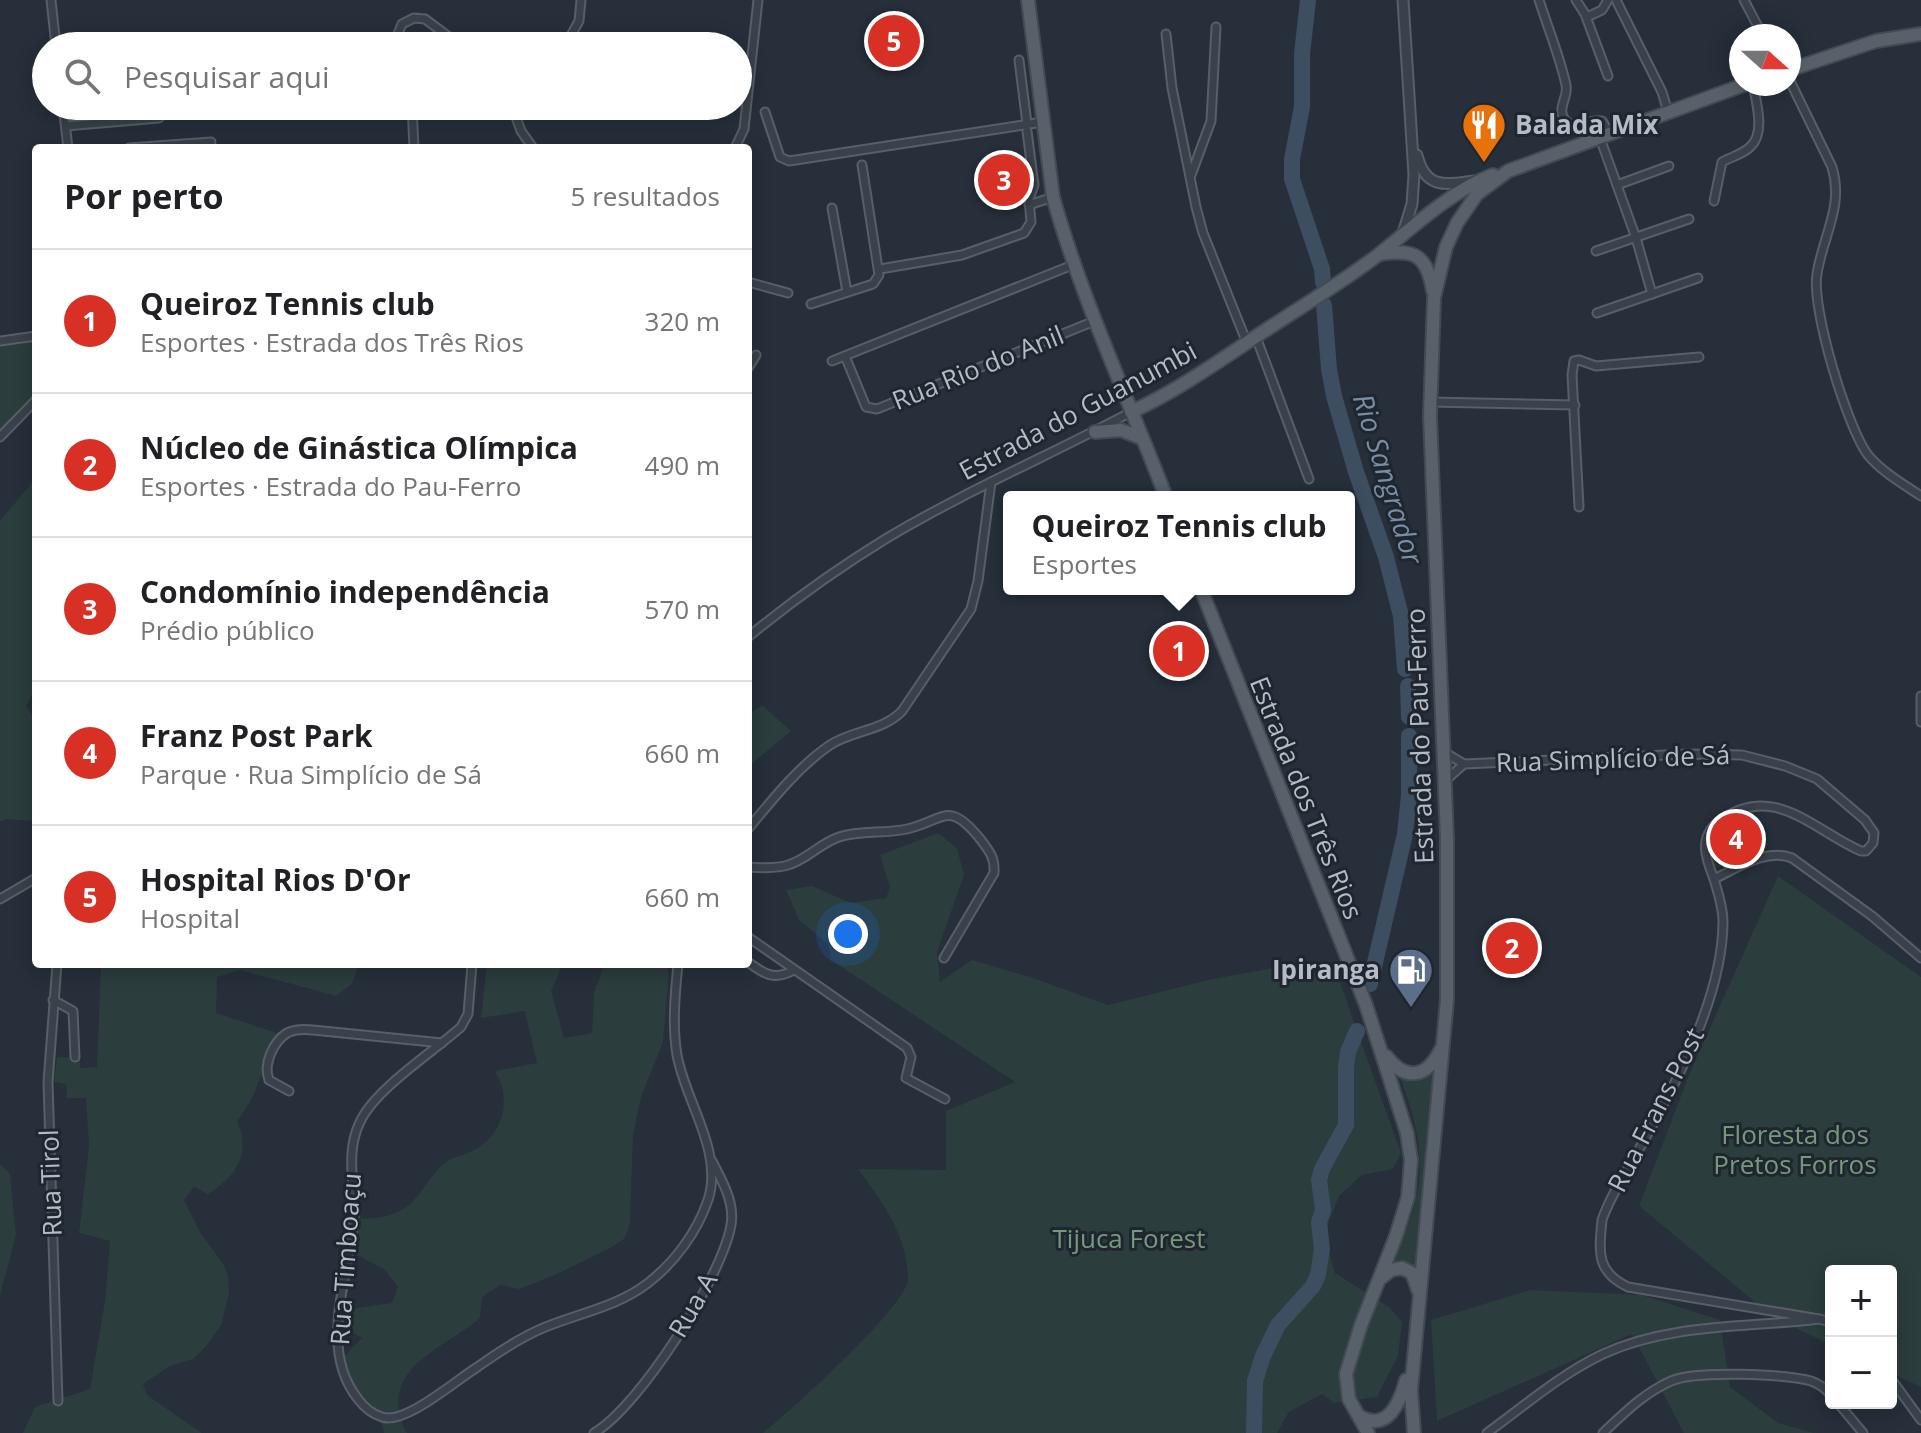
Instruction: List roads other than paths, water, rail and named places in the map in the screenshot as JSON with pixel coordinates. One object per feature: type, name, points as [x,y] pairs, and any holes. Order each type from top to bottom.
[{"type":"main road","points":[[1028,0],[1053,197],[1131,412],[1163,491]]},
{"type":"main road","points":[[1801,66],[1876,41],[1921,34]]},
{"type":"main road","name":"Estrada do Pau-Ferro","points":[[1414,1433],[1411,1390],[1413,1358],[1443,1046],[1448,918],[1430,402],[1434,298],[1446,247],[1457,223],[1477,194],[1508,171],[1729,90]]},
{"type":"main road","name":"Estrada do Guanumbi","points":[[1131,412],[1153,402],[1251,340],[1378,255],[1403,233],[1481,180],[1508,171]]},
{"type":"main road","points":[[1378,255],[1407,253],[1419,257],[1430,275],[1434,298]]},
{"type":"main road","points":[[1117,372],[1135,395],[1153,402],[1144,424],[1143,442]]},
{"type":"main road","points":[[1095,432],[1121,430],[1143,442]]},
{"type":"main road","name":"Estrada dos Três Rios","points":[[1203,595],[1366,1005],[1407,1133],[1411,1170],[1406,1206],[1346,1374],[1346,1387],[1368,1433]]},
{"type":"main road","points":[[1381,1051],[1395,1068],[1411,1073],[1433,1065],[1443,1046]]},
{"type":"main road","points":[[1379,1280],[1391,1270],[1408,1270],[1412,1273],[1420,1297]]},
{"type":"main road","points":[[1356,1413],[1370,1424],[1386,1421],[1397,1407],[1413,1358]]},
{"type":"street","points":[[51,0],[54,32]]},
{"type":"street","points":[[573,32],[579,21],[581,0]]},
{"type":"street","points":[[752,55],[758,0]]},
{"type":"street","points":[[1403,0],[1414,195],[1403,233]]},
{"type":"street","points":[[1539,0],[1567,89],[1561,106],[1562,116],[1577,125],[1602,121],[1617,185],[1652,294]]},
{"type":"street","points":[[1576,0],[1587,17],[1608,76]]},
{"type":"street","points":[[1587,17],[1602,10],[1608,0]]},
{"type":"street","points":[[1616,0],[1662,92],[1668,112]]},
{"type":"street","points":[[1744,0],[1757,24]]},
{"type":"street","points":[[399,32],[402,24],[419,17],[442,32]]},
{"type":"street","points":[[1190,177],[1211,121],[1216,27]]},
{"type":"street","points":[[1166,34],[1172,88],[1203,233],[1309,479]]},
{"type":"street","points":[[1921,34],[1921,41]]},
{"type":"street","points":[[880,269],[962,255],[1024,233],[1031,222],[1029,205],[1034,185],[1019,60]]},
{"type":"street","points":[[1714,201],[1722,162],[1746,150],[1757,137],[1759,127],[1755,96]]},
{"type":"street","points":[[1798,96],[1837,181],[1837,203],[1819,263],[1816,300],[1848,414],[1869,456],[1880,468],[1921,496]]},
{"type":"street","points":[[765,112],[780,157],[789,161],[1027,127],[1043,122]]},
{"type":"street","points":[[65,120],[68,144]]},
{"type":"street","points":[[66,126],[136,120]]},
{"type":"street","points":[[413,120],[414,144]]},
{"type":"street","points":[[517,120],[530,144]]},
{"type":"street","points":[[737,144],[745,120]]},
{"type":"street","points":[[1413,140],[1419,163],[1431,180],[1446,184],[1481,180]]},
{"type":"street","points":[[184,144],[211,142]]},
{"type":"street","points":[[811,304],[873,284],[879,275],[862,165]]},
{"type":"street","points":[[1617,185],[1669,166]]},
{"type":"street","points":[[1029,205],[1053,197]]},
{"type":"street","points":[[832,208],[847,292]]},
{"type":"street","points":[[1596,251],[1689,219]]},
{"type":"street","points":[[832,361],[1076,264]]},
{"type":"street","points":[[1597,313],[1698,278]]},
{"type":"street","points":[[752,283],[788,293]]},
{"type":"street","name":"Rua Rio do Anil","points":[[845,356],[861,400],[866,407],[877,409],[1097,320]]},
{"type":"street","points":[[0,341],[32,337]]},
{"type":"street","points":[[752,362],[756,355]]},
{"type":"street","points":[[1579,507],[1572,375],[1574,361],[1596,366],[1699,357]]},
{"type":"street","points":[[1430,402],[1575,405]]},
{"type":"street","points":[[0,437],[32,404]]},
{"type":"street","name":"Estrada do Guanumbi","points":[[752,634],[811,588],[889,537],[1131,412]]},
{"type":"street","points":[[752,825],[812,759],[829,745],[843,737],[889,722],[902,711],[971,609],[978,581],[991,482]]},
{"type":"street","points":[[1921,696],[1921,722]]},
{"type":"street","name":"Rua Simplício de Sá","points":[[1443,752],[1464,764],[1688,754],[1742,755],[1785,766],[1817,779],[1865,820],[1874,833],[1873,843],[1866,851],[1861,851],[1794,813],[1769,806],[1743,809],[1715,825],[1707,836],[1704,847],[1714,879]]},
{"type":"street","name":"Rua Simplício de Sá","points":[[1444,782],[1464,764]]},
{"type":"street","points":[[752,867],[788,865],[836,838],[905,829],[943,814],[951,815],[972,829],[995,863],[994,873],[944,958]]},
{"type":"street","points":[[1714,879],[1769,855],[1792,858],[1872,916],[1921,958]]},
{"type":"street","name":"Rua Frans Post","points":[[1714,879],[1723,921],[1708,1000],[1677,1078],[1605,1210],[1600,1241],[1602,1260],[1605,1272],[1628,1287],[1819,1319]]},
{"type":"street","points":[[0,899],[32,880]]},
{"type":"street","points":[[752,940],[907,1048],[911,1057],[906,1078],[945,1099]]},
{"type":"street","points":[[752,965],[765,975],[783,976],[794,970]]},
{"type":"street","name":"Rua Tirol","points":[[57,968],[48,1104],[58,1401]]},
{"type":"street","name":"Rua Timboaçu","points":[[472,968],[468,1014],[461,1027],[374,1102],[359,1123],[352,1149],[354,1218],[339,1316],[339,1359],[352,1392],[371,1413],[384,1419],[395,1418],[417,1408],[526,1335],[632,1295],[669,1265],[701,1218],[712,1181],[710,1155],[677,1054],[675,1004],[678,968]]},
{"type":"street","points":[[53,1000],[73,1011],[75,1057]]},
{"type":"street","points":[[289,1091],[269,1080],[267,1066],[275,1046],[286,1034],[294,1031],[313,1030],[442,1043]]},
{"type":"street","name":"Rua A","points":[[594,1433],[620,1412],[686,1324],[714,1272],[728,1234],[731,1215],[726,1188],[710,1155]]},
{"type":"street","points":[[1487,1433],[1574,1370],[1632,1343],[1672,1332],[1727,1325],[1825,1320]]},
{"type":"street","points":[[1603,1433],[1642,1397],[1675,1379],[1721,1373],[1802,1379],[1825,1387]]},
{"type":"street","points":[[1897,1387],[1921,1420]]},
{"type":"street","points":[[1843,1409],[1863,1433]]},
{"type":"waterway","name":"Rio Sangrador","points":[[1308,0],[1302,54],[1302,107],[1292,159],[1292,179],[1322,269],[1323,282]]},
{"type":"waterway","name":"Rio Sangrador","points":[[1324,305],[1334,396],[1356,472],[1386,557],[1401,616],[1405,669]]},
{"type":"waterway","name":"Rio Sangrador","points":[[1408,686],[1409,717]]},
{"type":"waterway","name":"Rio Sangrador","points":[[1370,984],[1405,834],[1409,795],[1409,736]]},
{"type":"waterway","name":"Rio Sangrador","points":[[1254,1433],[1255,1381],[1263,1356],[1278,1325],[1313,1286],[1318,1275],[1322,1249],[1319,1222],[1323,1210],[1319,1180],[1346,1125],[1346,1068],[1348,1052],[1357,1031]]},
{"type":"place","name":"Hospital Rios D'Or","points":[[894,41]]},
{"type":"place","name":"Balada Mix","points":[[1484,164]]},
{"type":"place","name":"Condomínio independência","points":[[1004,180]]},
{"type":"place","name":"Queiroz Tennis club","points":[[1179,651]]},
{"type":"place","name":"Franz Post Park","points":[[1736,839]]},
{"type":"place","name":"Núcleo de Ginástica Olímpica","points":[[1512,948]]},
{"type":"place","name":"Ipiranga","points":[[1411,1009]]},
{"type":"park label","name":"Floresta dos Pretos Forros","points":[[1795,1150]]},
{"type":"park label","name":"Tijuca Forest","points":[[1129,1239]]}]
